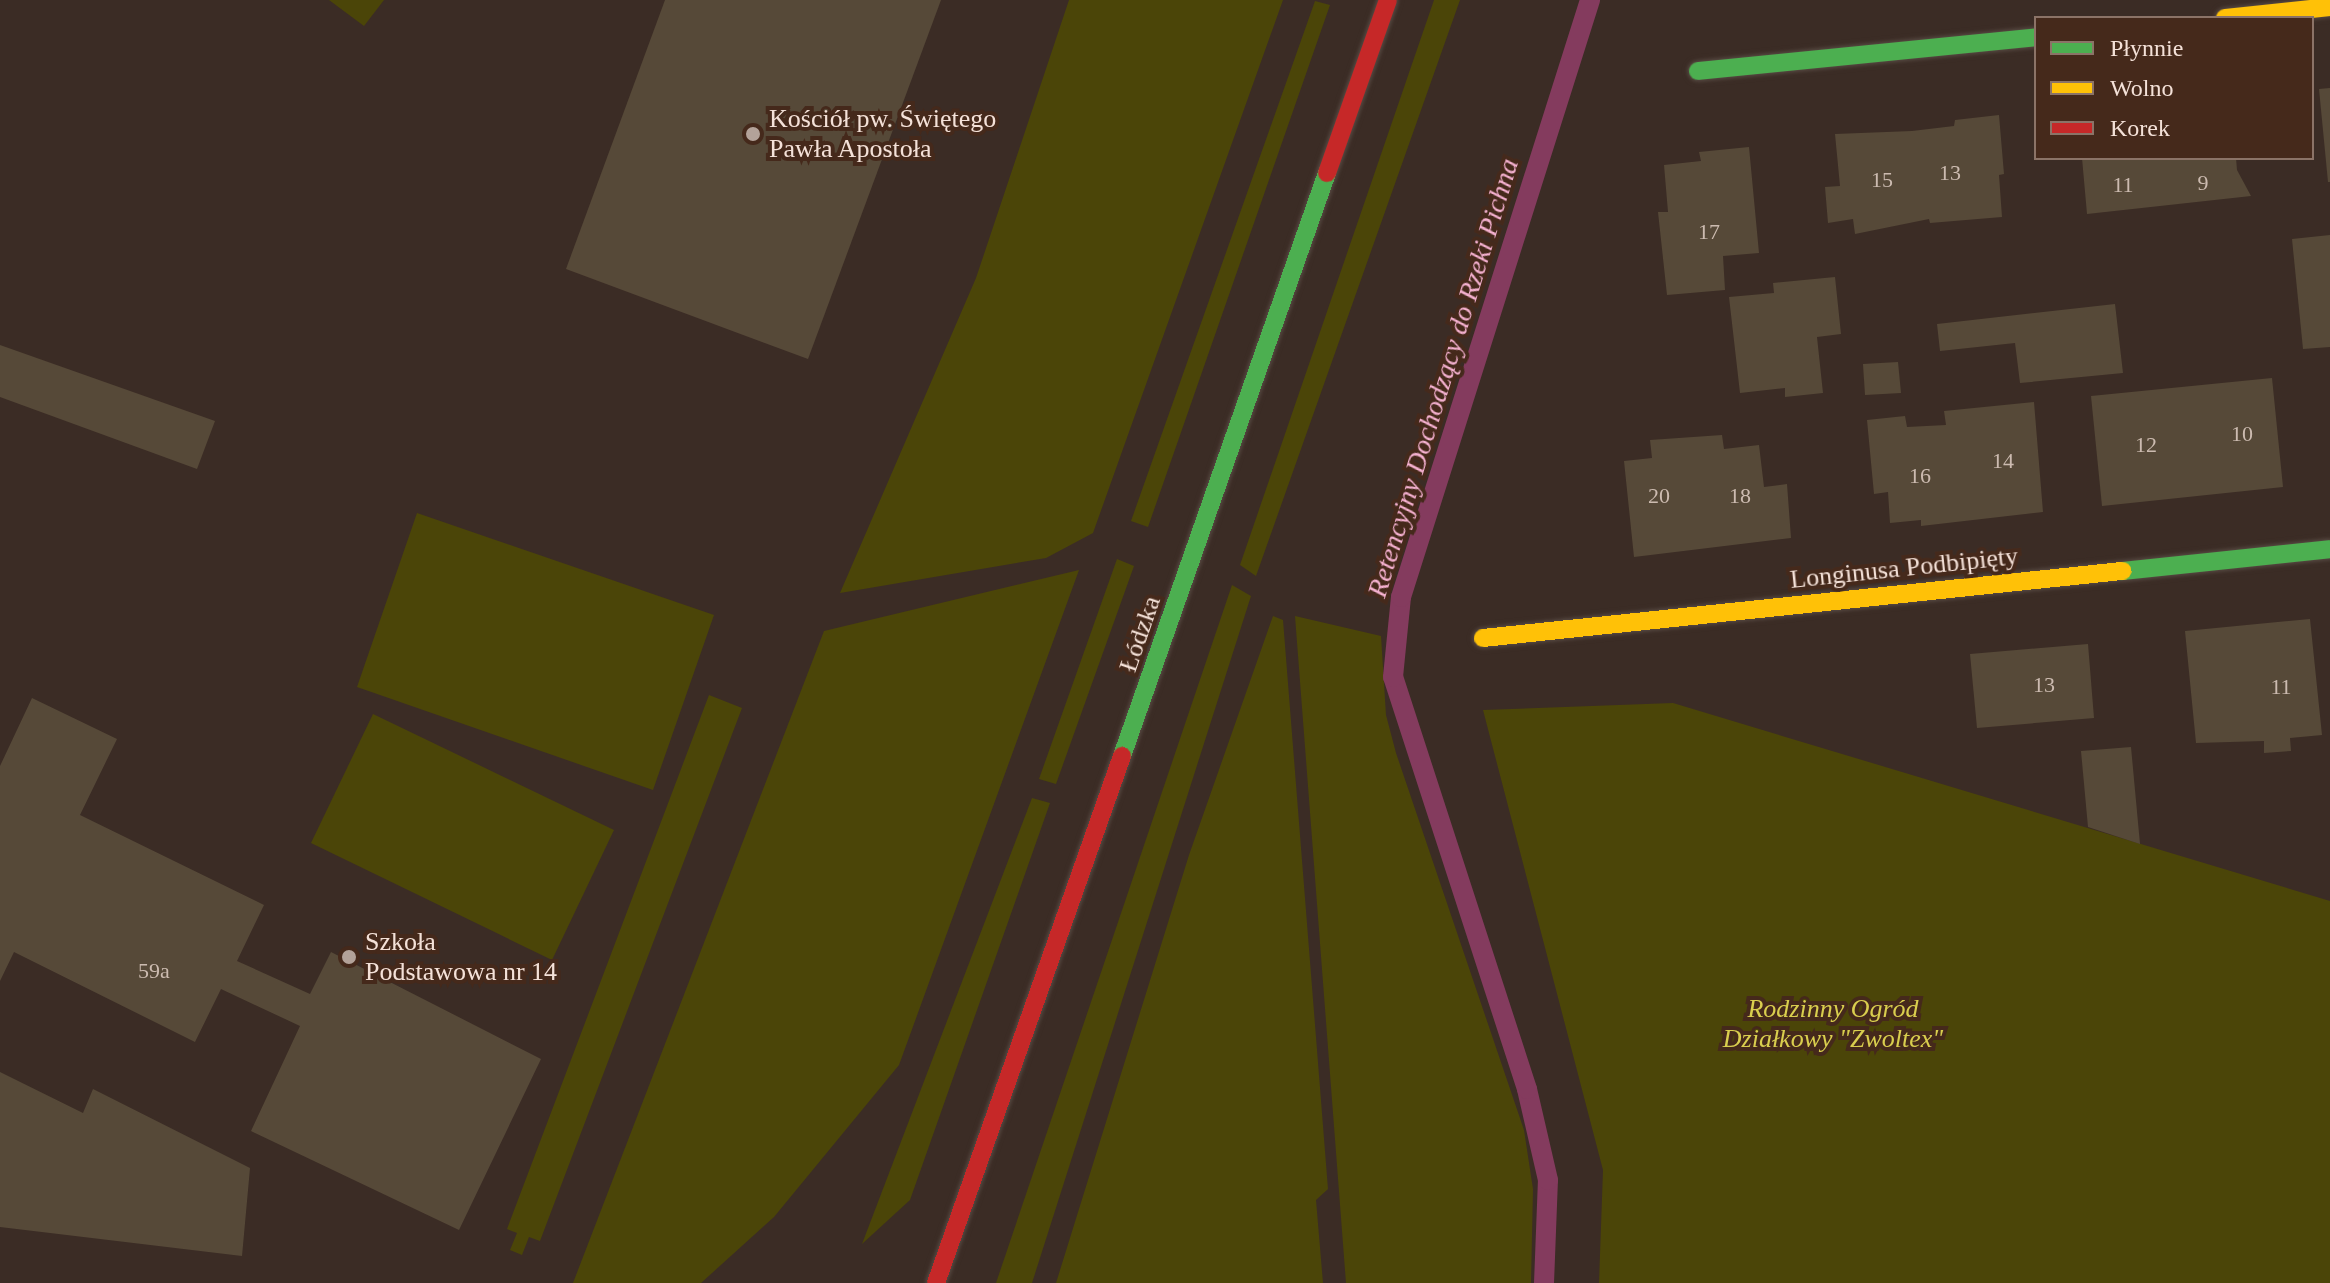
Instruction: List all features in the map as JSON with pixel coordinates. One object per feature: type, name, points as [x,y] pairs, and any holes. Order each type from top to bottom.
[{"type":"main road","name":"Łódzka","points":[[936,1283],[1388,0]]},
{"type":"main road","points":[[2244,16],[2330,7]]},
{"type":"main road","points":[[1698,71],[2034,37]]},
{"type":"main road","name":"Longinusa Podbipięty","points":[[1483,638],[2330,549]]},
{"type":"green space","points":[[329,0],[384,0],[364,26]]},
{"type":"green space","points":[[1069,0],[1283,0],[1093,533],[1046,558],[840,593],[976,278]]},
{"type":"green space","points":[[1434,0],[1460,0],[1256,576],[1240,565]]},
{"type":"green space","points":[[1315,1],[1330,5],[1148,527],[1131,521]]},
{"type":"green space","points":[[417,513],[714,615],[653,790],[357,687]]},
{"type":"green space","points":[[1117,559],[1134,566],[1056,784],[1039,779]]},
{"type":"green space","points":[[1079,570],[899,1065],[774,1217],[701,1283],[573,1283],[824,631]]},
{"type":"green space","points":[[1232,585],[1251,596],[1032,1283],[996,1283]]},
{"type":"green space","points":[[1273,616],[1283,620],[1328,1189],[1316,1200],[1323,1283],[1056,1283],[1189,855]]},
{"type":"green space","points":[[1295,616],[1381,636],[1386,715],[1396,753],[1524,1130],[1533,1189],[1531,1283],[1346,1283]]},
{"type":"green space","points":[[709,695],[742,708],[540,1241],[529,1237],[522,1255],[510,1250],[517,1233],[507,1229]]},
{"type":"green space","name":"Rodzinny Ogród Działkowy \"Zwoltex\"","points":[[1673,703],[2330,901],[2330,1283],[1599,1283],[1603,1170],[1483,710]]},
{"type":"green space","points":[[373,714],[614,830],[552,960],[311,843]]},
{"type":"green space","points":[[1032,798],[1050,803],[910,1200],[862,1244]]},
{"type":"building","name":"Kościół pw. Świętego Pawła Apostoła","points":[[665,0],[941,0],[808,359],[566,269]]},
{"type":"building","points":[[2330,88],[2330,182],[2328,182],[2319,89]]},
{"type":"building","points":[[1999,115],[2004,174],[1999,175],[2002,217],[1930,223],[1929,219],[1855,234],[1853,219],[1828,223],[1825,187],[1840,186],[1835,134],[1912,131],[1954,126],[1955,120]]},
{"type":"building","points":[[1749,147],[1759,253],[1723,256],[1725,290],[1667,295],[1658,212],[1668,212],[1664,165],[1701,161],[1699,152]]},
{"type":"building","points":[[2082,160],[2236,160],[2237,170],[2251,196],[2087,214]]},
{"type":"building","points":[[2330,235],[2330,347],[2303,349],[2292,239]]},
{"type":"building","points":[[1835,277],[1841,334],[1817,337],[1823,393],[1785,397],[1785,388],[1740,393],[1729,297],[1774,293],[1773,283]]},
{"type":"building","points":[[2115,304],[2123,373],[2020,383],[2015,343],[1940,351],[1937,324]]},
{"type":"building","points":[[0,345],[215,421],[197,469],[0,397]]},
{"type":"building","points":[[1898,362],[1901,393],[1865,395],[1863,364]]},
{"type":"building","points":[[2272,378],[2283,487],[2102,506],[2091,396]]},
{"type":"building","points":[[2034,402],[2043,512],[1921,526],[1921,520],[1890,523],[1888,492],[1874,494],[1867,420],[1905,416],[1907,427],[1946,425],[1944,411]]},
{"type":"building","points":[[1722,435],[1724,449],[1759,445],[1764,487],[1787,484],[1791,538],[1634,557],[1624,461],[1652,458],[1650,440]]},
{"type":"building","points":[[2310,619],[2322,735],[2290,738],[2291,751],[2264,753],[2264,741],[2196,743],[2185,631]]},
{"type":"building","points":[[2088,644],[2094,718],[1977,728],[1970,654]]},
{"type":"building","points":[[32,698],[117,739],[80,815],[264,905],[237,961],[310,994],[331,952],[541,1059],[459,1230],[251,1131],[300,1026],[221,989],[195,1042],[14,952],[0,981],[0,766]]},
{"type":"building","points":[[2131,747],[2140,844],[2088,827],[2081,751]]},
{"type":"building","points":[[0,1072],[83,1113],[93,1089],[250,1168],[242,1256],[0,1227]]},
{"type":"waterway","name":"Retencyjny Dochodzący do Rzeki Pichna","points":[[1544,1283],[1548,1180],[1527,1089],[1393,677],[1401,597],[1590,0]]},
{"type":"traffic: fast","points":[[1698,71],[2034,37]]},
{"type":"traffic: fast","points":[[1122,756],[1327,173]]},
{"type":"traffic: fast","points":[[2122,571],[2330,549]]},
{"type":"traffic: slow","points":[[2244,16],[2330,7]]},
{"type":"traffic: slow","points":[[1483,638],[2122,571]]},
{"type":"traffic: jam","points":[[1327,173],[1388,0]]},
{"type":"traffic: jam","points":[[936,1283],[1122,756]]},
{"type":"place","name":"Kościół pw. Świętego Pawła Apostoła","points":[[753,134]]},
{"type":"place","name":"Szkoła Podstawowa nr 14","points":[[349,957]]}]
